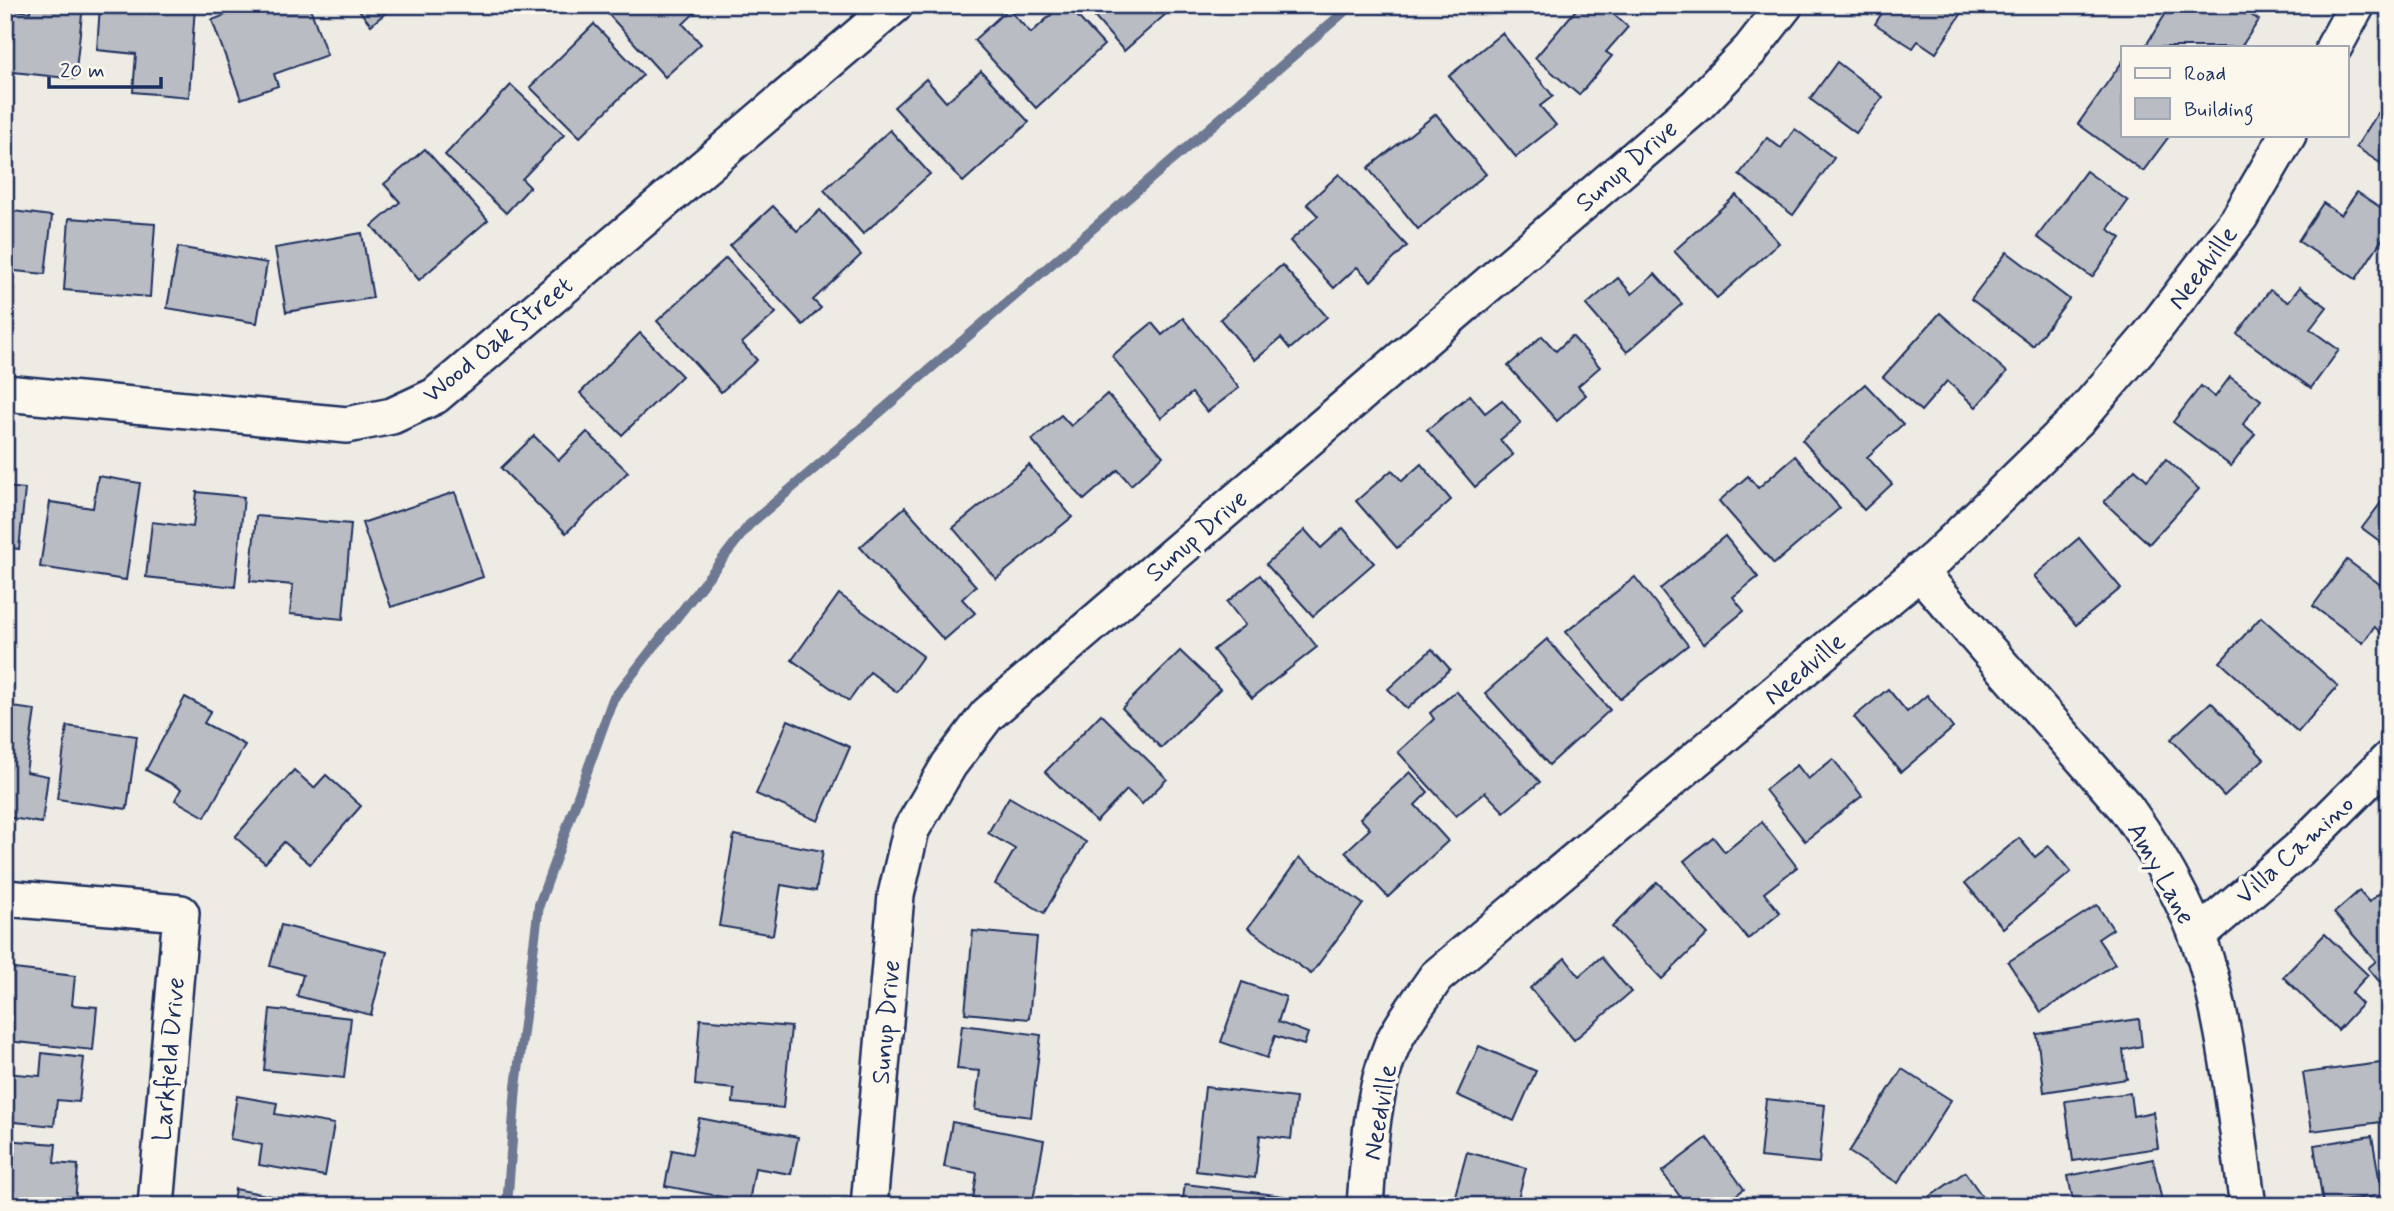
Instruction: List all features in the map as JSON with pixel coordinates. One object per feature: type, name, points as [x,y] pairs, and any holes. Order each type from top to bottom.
[{"type":"street","name":"Wood Oak Street","points":[[5,393],[347,425],[392,416],[435,396],[895,5]]},
{"type":"street","name":"Sunup Drive","points":[[869,1206],[896,895],[911,830],[956,755],[987,715],[1697,105],[1749,50],[1785,5]]},
{"type":"street","points":[[2335,46],[2357,5]]},
{"type":"street","name":"Needville","points":[[1365,1206],[1371,1134],[1381,1080],[1392,1044],[1436,977],[1974,522],[2080,417],[2147,339],[2240,216],[2287,136]]},
{"type":"street","name":"Amy Lane","points":[[1919,571],[2126,808],[2153,846],[2180,895],[2211,977],[2248,1206]]},
{"type":"street","name":"Villa Camino","points":[[2197,936],[2298,850],[2389,760]]},
{"type":"street","name":"Larkfield Drive","points":[[5,898],[181,913],[156,1206]]},
{"type":"building","points":[[31,5],[83,5],[75,79],[5,71],[5,9],[30,12]]},
{"type":"building","points":[[100,5],[195,5],[189,97],[133,92],[136,54],[97,50]]},
{"type":"building","points":[[252,5],[309,5],[327,55],[274,74],[278,86],[241,99],[212,20]]},
{"type":"building","points":[[355,5],[395,5],[371,25]]},
{"type":"building","points":[[600,5],[703,5],[683,24],[701,44],[665,77]]},
{"type":"building","points":[[1062,5],[1067,5],[1104,45],[1036,108],[974,40],[1008,9],[1031,33]]},
{"type":"building","points":[[1084,5],[1158,5],[1166,14],[1124,51]]},
{"type":"building","points":[[1580,5],[1603,5],[1628,27],[1606,52],[1612,56],[1579,95],[1535,58]]},
{"type":"building","points":[[1887,5],[1967,5],[1936,53],[1918,41],[1913,48],[1875,24]]},
{"type":"building","points":[[2171,5],[2235,5],[2259,20],[2242,46],[2146,46]]},
{"type":"building","points":[[594,24],[643,75],[580,137],[530,87]]},
{"type":"building","points":[[1502,33],[1553,96],[1540,106],[1556,125],[1516,157],[1449,76]]},
{"type":"building","points":[[1837,62],[1883,97],[1856,133],[1810,99]]},
{"type":"building","points":[[2121,63],[2121,136],[2169,136],[2143,171],[2078,124]]},
{"type":"building","points":[[981,71],[1029,122],[963,182],[894,107],[926,79],[946,102]]},
{"type":"building","points":[[511,85],[564,135],[522,179],[530,187],[506,213],[445,155]]},
{"type":"building","points":[[2378,113],[2389,120],[2389,169],[2356,147]]},
{"type":"building","points":[[1436,114],[1486,174],[1418,229],[1368,168]]},
{"type":"building","points":[[1795,129],[1834,158],[1793,215],[1739,175],[1767,138],[1781,148]]},
{"type":"building","points":[[890,130],[930,174],[863,234],[824,190]]},
{"type":"building","points":[[425,149],[488,220],[419,280],[372,226],[400,202],[384,184]]},
{"type":"building","points":[[2086,171],[2128,201],[2108,229],[2121,238],[2092,277],[2037,237]]},
{"type":"building","points":[[1339,174],[1407,246],[1371,281],[1357,267],[1334,288],[1290,241],[1318,216],[1307,204]]},
{"type":"building","points":[[2357,192],[2389,213],[2389,229],[2356,279],[2298,241],[2323,203],[2341,215]]},
{"type":"building","points":[[1736,195],[1779,243],[1717,298],[1674,251]]},
{"type":"building","points":[[773,206],[797,231],[820,210],[861,255],[813,300],[821,308],[803,325],[730,246]]},
{"type":"building","points":[[5,210],[52,216],[45,274],[5,270]]},
{"type":"building","points":[[69,218],[155,224],[150,297],[64,290]]},
{"type":"building","points":[[362,233],[373,298],[286,312],[275,248]]},
{"type":"building","points":[[178,247],[267,263],[257,323],[167,308]]},
{"type":"building","points":[[2007,252],[2069,299],[2033,346],[1971,299]]},
{"type":"building","points":[[726,258],[776,313],[742,343],[757,360],[721,392],[657,321]]},
{"type":"building","points":[[1282,265],[1327,317],[1290,349],[1281,338],[1255,360],[1220,319]]},
{"type":"building","points":[[1655,274],[1682,304],[1627,352],[1586,305],[1618,278],[1632,294]]},
{"type":"building","points":[[2300,287],[2327,307],[2310,329],[2339,350],[2311,388],[2237,334],[2270,290],[2288,302]]},
{"type":"building","points":[[1940,313],[2007,372],[1976,407],[1947,381],[1921,411],[1883,377]]},
{"type":"building","points":[[1183,318],[1239,388],[1207,412],[1192,393],[1161,418],[1112,356],[1152,323],[1162,335]]},
{"type":"building","points":[[640,333],[682,376],[622,435],[580,393]]},
{"type":"building","points":[[1542,336],[1556,351],[1572,336],[1600,367],[1578,386],[1586,395],[1557,421],[1508,366]]},
{"type":"building","points":[[2230,377],[2261,400],[2243,424],[2255,434],[2231,466],[2173,422],[2201,386],[2215,397]]},
{"type":"building","points":[[1865,384],[1903,424],[1867,457],[1892,484],[1864,510],[1802,440]]},
{"type":"building","points":[[1107,394],[1163,456],[1131,485],[1118,470],[1084,500],[1032,440],[1061,415],[1071,426]]},
{"type":"building","points":[[1470,395],[1485,413],[1502,400],[1521,423],[1500,440],[1513,455],[1475,487],[1427,430]]},
{"type":"building","points":[[587,432],[628,472],[566,533],[501,468],[534,436],[559,460]]},
{"type":"building","points":[[1795,456],[1840,508],[1774,564],[1719,501],[1748,476],[1758,488]]},
{"type":"building","points":[[2166,459],[2199,489],[2149,544],[2104,502],[2135,469],[2147,480]]},
{"type":"building","points":[[1421,464],[1451,500],[1397,548],[1356,501],[1392,470],[1402,481]]},
{"type":"building","points":[[1029,465],[1072,517],[996,579],[953,528]]},
{"type":"building","points":[[98,476],[140,483],[126,580],[40,567],[50,502],[93,508]]},
{"type":"building","points":[[5,487],[25,489],[19,549],[5,547]]},
{"type":"building","points":[[197,492],[244,497],[235,587],[146,577],[152,522],[193,527]]},
{"type":"building","points":[[455,492],[483,577],[391,607],[362,523]]},
{"type":"building","points":[[2389,492],[2389,548],[2362,528]]},
{"type":"building","points":[[905,507],[976,586],[962,599],[975,613],[944,640],[860,547]]},
{"type":"building","points":[[256,516],[351,524],[343,619],[290,614],[293,585],[250,581]]},
{"type":"building","points":[[1343,528],[1374,563],[1313,616],[1266,564],[1305,530],[1321,548]]},
{"type":"building","points":[[1725,536],[1758,577],[1733,597],[1744,611],[1704,644],[1660,589]]},
{"type":"building","points":[[2079,538],[2121,588],[2076,625],[2034,576]]},
{"type":"building","points":[[2347,560],[2389,591],[2389,632],[2386,636],[2374,627],[2363,643],[2313,606]]},
{"type":"building","points":[[1260,575],[1317,647],[1252,698],[1213,650],[1245,625],[1227,602]]},
{"type":"building","points":[[1635,577],[1688,645],[1620,699],[1566,632]]},
{"type":"building","points":[[839,594],[923,656],[897,692],[870,672],[849,701],[792,660]]},
{"type":"building","points":[[2261,617],[2338,686],[2298,732],[2220,662]]},
{"type":"building","points":[[1547,639],[1610,710],[1549,765],[1485,693]]},
{"type":"building","points":[[1432,649],[1450,669],[1407,709],[1388,689]]},
{"type":"building","points":[[1180,651],[1220,689],[1161,748],[1122,708]]},
{"type":"building","points":[[1888,689],[1907,712],[1927,695],[1953,728],[1901,772],[1854,717]]},
{"type":"building","points":[[1456,691],[1540,782],[1504,812],[1485,792],[1456,816],[1398,752],[1434,719],[1430,713]]},
{"type":"building","points":[[185,697],[211,711],[204,723],[245,745],[205,817],[175,800],[181,789],[146,770]]},
{"type":"building","points":[[2211,702],[2264,759],[2224,796],[2171,739]]},
{"type":"building","points":[[5,706],[35,710],[26,772],[48,776],[42,823],[5,817]]},
{"type":"building","points":[[1101,714],[1167,779],[1142,804],[1127,790],[1096,822],[1045,772]]},
{"type":"building","points":[[788,720],[850,747],[818,821],[756,794]]},
{"type":"building","points":[[67,726],[137,736],[127,809],[57,799]]},
{"type":"building","points":[[1833,759],[1862,796],[1805,841],[1765,790],[1797,765],[1808,779]]},
{"type":"building","points":[[294,770],[314,788],[326,775],[361,806],[310,864],[284,842],[265,863],[235,837]]},
{"type":"building","points":[[1410,772],[1428,792],[1415,805],[1448,841],[1388,897],[1345,852],[1370,829],[1360,818]]},
{"type":"building","points":[[1009,797],[1086,842],[1044,913],[995,884],[1015,849],[988,833]]},
{"type":"building","points":[[1762,822],[1797,867],[1764,893],[1780,913],[1748,939],[1684,861],[1713,837],[1725,852]]},
{"type":"building","points":[[734,835],[823,851],[816,891],[781,885],[773,935],[719,926]]},
{"type":"building","points":[[2019,838],[2035,857],[2049,846],[2071,872],[2003,928],[1965,883]]},
{"type":"building","points":[[1299,858],[1363,904],[1311,974],[1248,928]]},
{"type":"building","points":[[1657,882],[1708,934],[1662,979],[1612,927]]},
{"type":"building","points":[[2389,885],[2389,983],[2384,987],[2368,968],[2376,961],[2334,913],[2359,891],[2369,902]]},
{"type":"building","points":[[2097,905],[2113,929],[2098,939],[2115,964],[2041,1012],[2008,962]]},
{"type":"building","points":[[281,925],[387,952],[371,1015],[297,996],[303,975],[270,966]]},
{"type":"building","points":[[973,931],[1037,937],[1029,1019],[965,1013]]},
{"type":"building","points":[[2325,934],[2368,975],[2351,993],[2362,1004],[2338,1030],[2283,977]]},
{"type":"building","points":[[1601,957],[1631,992],[1574,1040],[1530,988],[1565,958],[1579,976]]},
{"type":"building","points":[[5,968],[75,976],[72,1005],[97,1007],[93,1050],[7,1041],[9,1021],[5,1021]]},
{"type":"building","points":[[1242,982],[1286,997],[1278,1022],[1308,1033],[1304,1045],[1275,1036],[1267,1058],[1221,1042]]},
{"type":"building","points":[[270,1009],[351,1018],[344,1078],[264,1070]]},
{"type":"building","points":[[700,1019],[791,1027],[783,1108],[733,1103],[734,1089],[695,1085]]},
{"type":"building","points":[[2139,1019],[2142,1046],[2123,1050],[2127,1079],[2044,1092],[2037,1034]]},
{"type":"building","points":[[962,1025],[1041,1035],[1031,1117],[975,1110],[980,1071],[957,1069]]},
{"type":"building","points":[[1479,1046],[1536,1071],[1514,1121],[1457,1095]]},
{"type":"building","points":[[42,1053],[84,1058],[79,1102],[57,1100],[54,1126],[5,1121],[5,1073],[40,1076]]},
{"type":"building","points":[[2389,1062],[2389,1121],[2312,1131],[2303,1073]]},
{"type":"building","points":[[1902,1069],[1951,1100],[1898,1183],[1849,1152]]},
{"type":"building","points":[[1205,1087],[1296,1098],[1291,1139],[1260,1135],[1255,1178],[1196,1171]]},
{"type":"building","points":[[2130,1093],[2133,1116],[2153,1112],[2158,1148],[2073,1161],[2065,1101]]},
{"type":"building","points":[[237,1096],[277,1103],[275,1114],[334,1124],[325,1176],[259,1165],[262,1145],[230,1139]]},
{"type":"building","points":[[1766,1099],[1825,1105],[1819,1163],[1760,1157]]},
{"type":"building","points":[[699,1118],[798,1137],[791,1174],[755,1168],[749,1202],[665,1186],[672,1150],[692,1154]]},
{"type":"building","points":[[952,1122],[1044,1140],[1032,1206],[972,1206],[977,1173],[944,1167]]},
{"type":"building","points":[[2372,1136],[2382,1195],[2323,1204],[2314,1145]]},
{"type":"building","points":[[1707,1138],[1744,1189],[1722,1206],[1687,1206],[1662,1172]]},
{"type":"building","points":[[5,1140],[56,1144],[54,1163],[78,1165],[75,1204],[6,1199],[5,1206]]},
{"type":"building","points":[[1467,1152],[1526,1168],[1516,1206],[1447,1206],[1448,1202],[1453,1203]]},
{"type":"building","points":[[2153,1159],[2163,1206],[2074,1206],[2068,1176]]},
{"type":"building","points":[[1965,1172],[1989,1206],[1918,1206],[1918,1205]]},
{"type":"building","points":[[1185,1184],[1284,1196],[1283,1206],[1182,1206]]},
{"type":"building","points":[[235,1189],[323,1206],[232,1206]]},
{"type":"waterway","points":[[507,1206],[516,1087],[539,905],[613,699],[749,525],[1352,5]]}]
